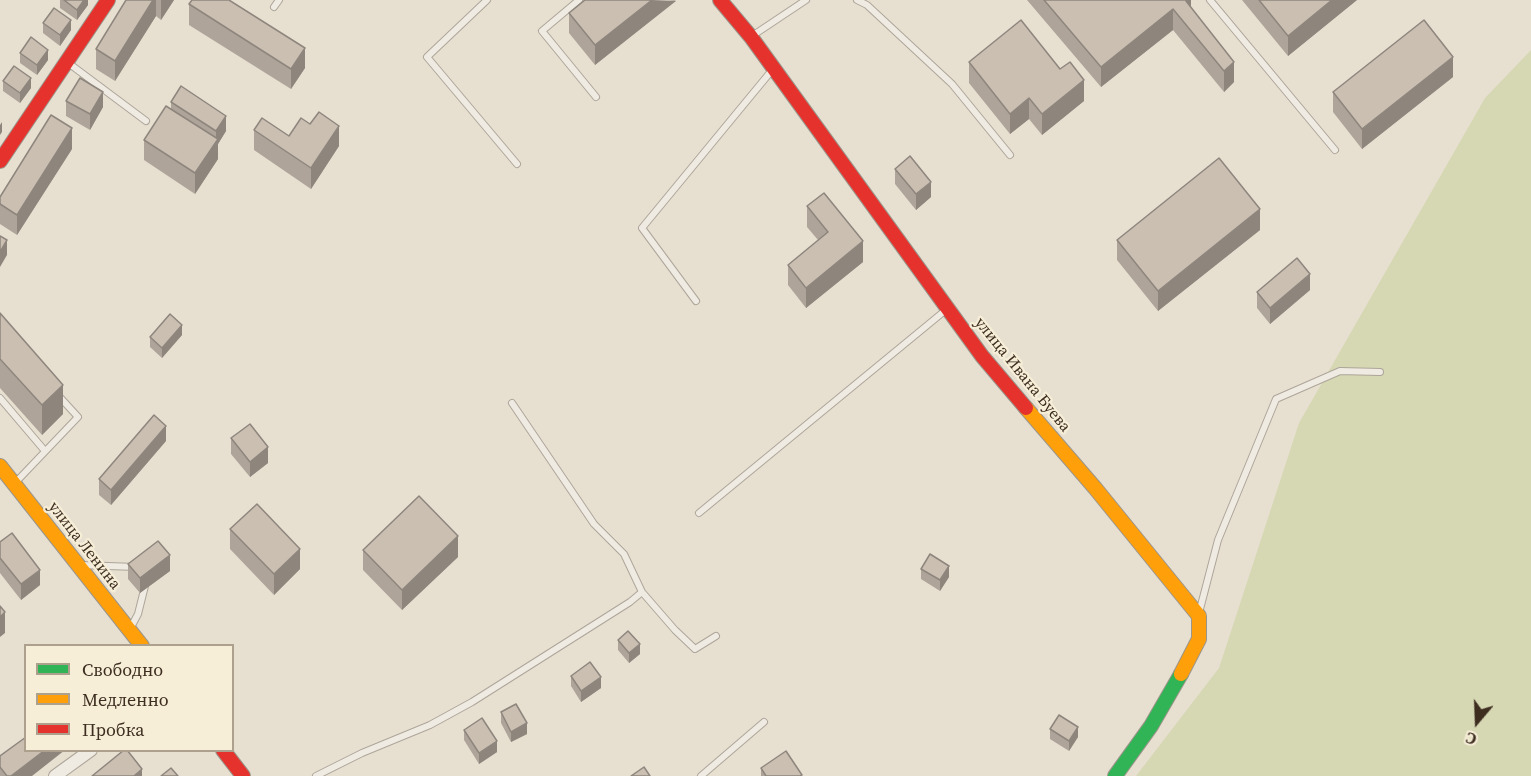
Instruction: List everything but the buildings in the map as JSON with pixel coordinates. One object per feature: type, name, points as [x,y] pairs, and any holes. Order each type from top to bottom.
[{"type":"street","points":[[0,161],[108,0]]},
{"type":"street","name":"улица Ивана Буева","points":[[720,0],[774,68],[982,356],[1095,488],[1198,616]]},
{"type":"street","name":"улица Ленина","points":[[0,466],[141,644]]},
{"type":"street","points":[[1115,776],[1151,726],[1191,657],[1199,639],[1198,616]]},
{"type":"street","points":[[55,776],[89,752]]},
{"type":"street","points":[[225,752],[243,776]]},
{"type":"lane","points":[[274,7],[279,0]]},
{"type":"lane","points":[[487,0],[427,57],[517,164]]},
{"type":"lane","points":[[579,0],[542,31],[596,97]]},
{"type":"lane","points":[[751,37],[806,0]]},
{"type":"lane","points":[[857,0],[867,5],[952,84],[1010,155]]},
{"type":"lane","points":[[1210,0],[1335,150]]},
{"type":"lane","points":[[67,62],[147,121]]},
{"type":"lane","points":[[696,302],[642,228],[774,68]]},
{"type":"lane","points":[[699,513],[947,308]]},
{"type":"lane","points":[[1198,616],[1218,540],[1276,399],[1340,371],[1380,372]]},
{"type":"lane","points":[[14,484],[78,417],[55,391]]},
{"type":"lane","points":[[0,398],[45,451]]},
{"type":"lane","points":[[512,404],[594,524],[624,554],[642,592],[675,630],[695,650],[716,636]]},
{"type":"lane","points":[[78,564],[135,567],[147,580],[138,614],[129,630]]},
{"type":"lane","points":[[316,776],[362,753],[430,725],[472,702],[630,602],[642,592]]},
{"type":"lane","points":[[701,776],[764,722]]},
{"type":"green space","points":[[1531,50],[1531,776],[1136,776],[1219,668],[1299,423],[1485,98]]},
{"type":"traffic: fast","points":[[1115,776],[1151,726],[1181,674]]},
{"type":"traffic: slow","points":[[1026,408],[1095,488],[1199,616],[1199,639],[1181,674]]},
{"type":"traffic: slow","points":[[0,466],[140,644]]},
{"type":"traffic: jam","points":[[0,161],[108,0]]},
{"type":"traffic: jam","points":[[720,0],[751,37],[982,356],[1026,408]]},
{"type":"traffic: jam","points":[[225,752],[243,776]]}]
